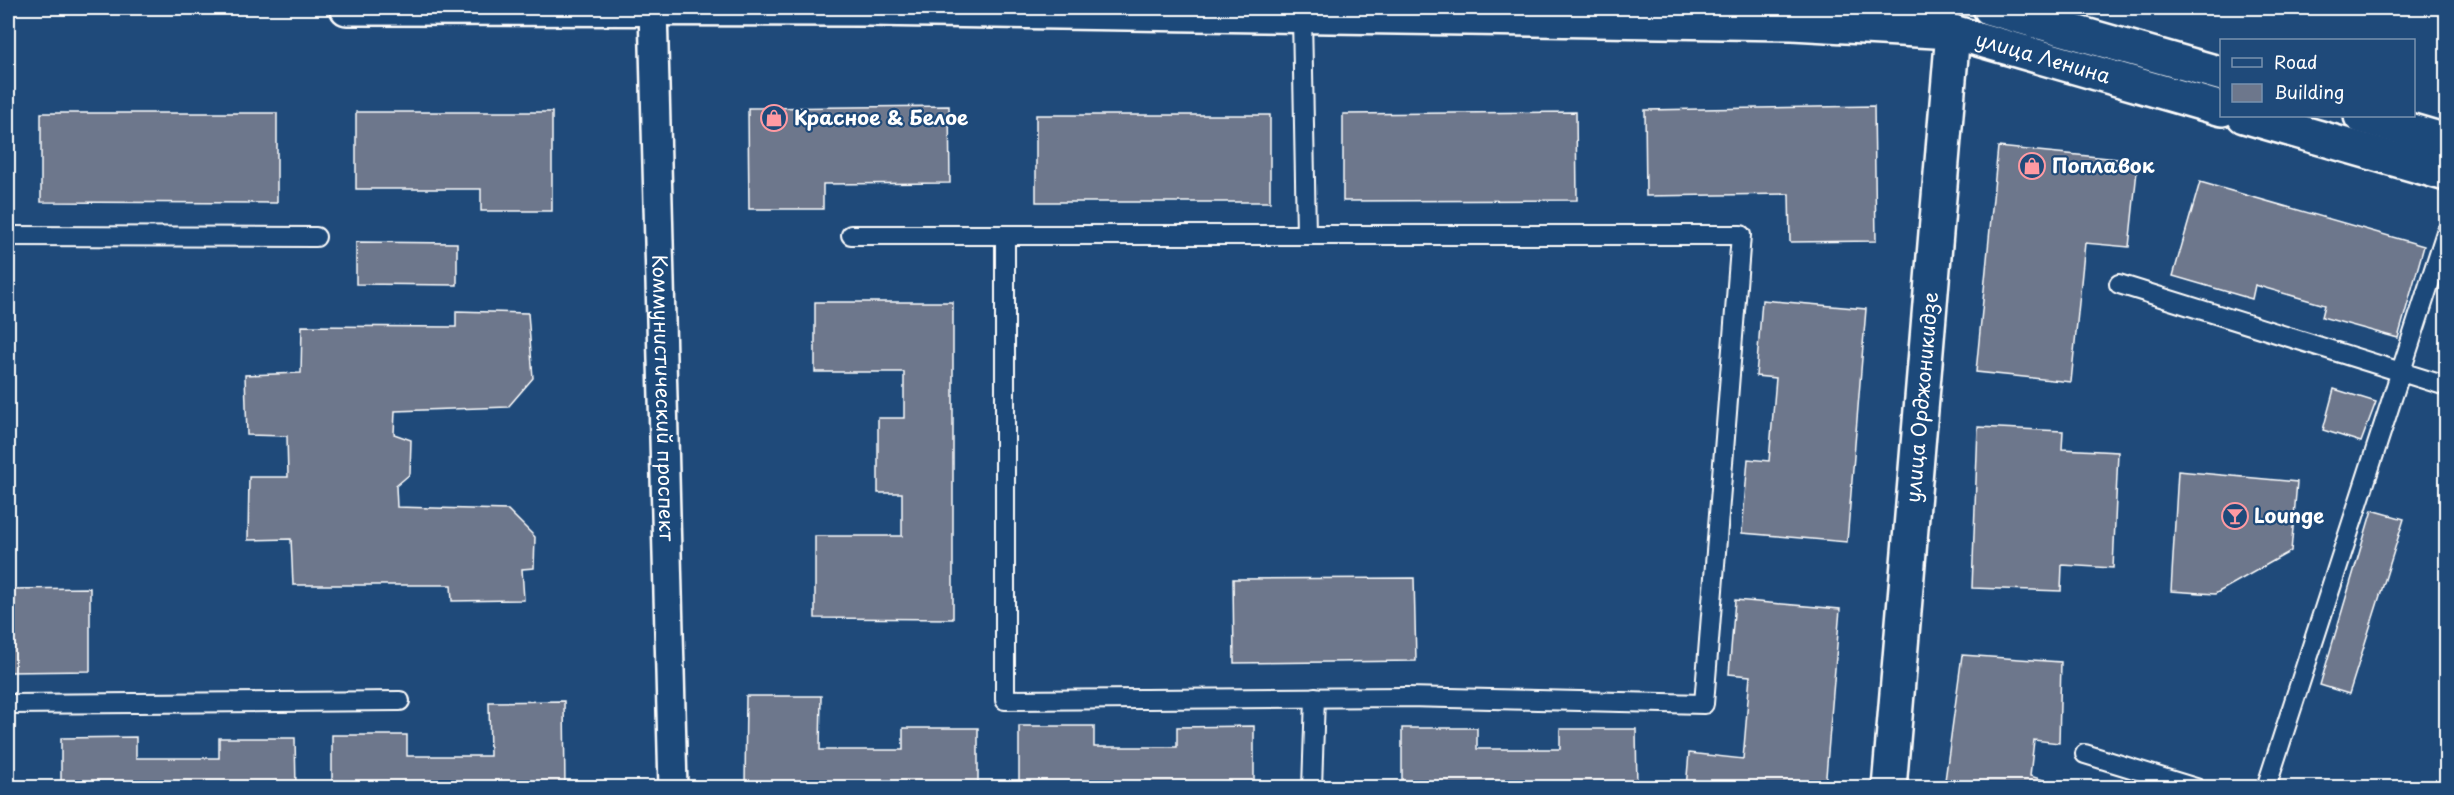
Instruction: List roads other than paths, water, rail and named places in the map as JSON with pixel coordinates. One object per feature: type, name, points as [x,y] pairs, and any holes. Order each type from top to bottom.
[{"type":"main road","name":"улица Ленина","points":[[347,8],[868,8],[1636,14],[1792,23],[1954,20],[2220,108]]},
{"type":"main road","points":[[1990,8],[2220,73]]},
{"type":"main road","name":"улица Орджоникидзе","points":[[1889,788],[1954,20]]},
{"type":"main road","points":[[2247,117],[2446,174]]},
{"type":"main road","points":[[2364,117],[2446,141]]},
{"type":"street","name":"Коммунистический проспект","points":[[652,8],[673,788]]},
{"type":"lane","points":[[1302,12],[1306,235]]},
{"type":"lane","points":[[2266,788],[2446,232]]},
{"type":"lane","points":[[851,235],[1005,235],[1306,235],[1741,235],[1704,704],[1407,697],[1005,700],[1005,235]]},
{"type":"lane","points":[[8,236],[316,237]]},
{"type":"lane","points":[[2119,284],[2446,386]]},
{"type":"lane","points":[[1312,788],[1315,697]]},
{"type":"lane","points":[[8,704],[400,701]]},
{"type":"lane","points":[[2085,754],[2196,788]]},
{"type":"place","name":"Красное & Белое","points":[[774,118]]},
{"type":"place","name":"Поплавок","points":[[2032,166]]},
{"type":"place","name":"Lounge","points":[[2235,516]]}]
